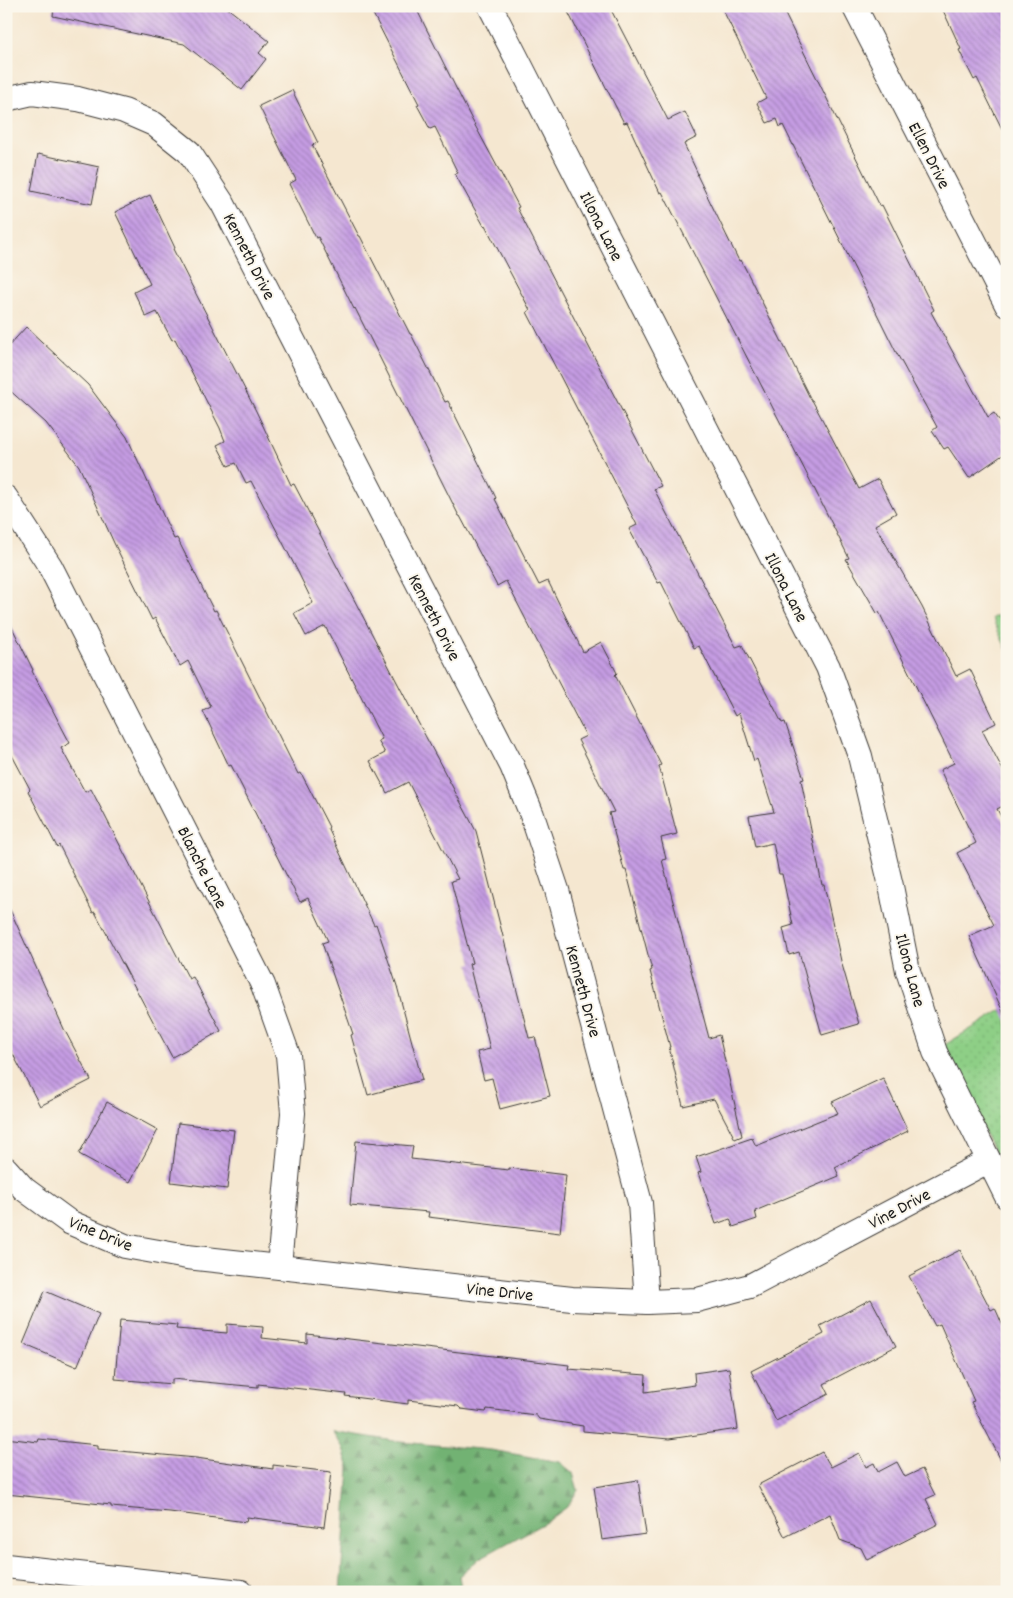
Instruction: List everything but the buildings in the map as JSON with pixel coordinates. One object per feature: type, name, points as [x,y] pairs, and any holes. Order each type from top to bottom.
[{"type":"street","name":"Illona Lane","points":[[490,6],[828,667],[860,756],[891,886],[908,971],[935,1052],[1007,1197]]},
{"type":"street","name":"Ellen Drive","points":[[854,6],[1007,304]]},
{"type":"street","name":"Kenneth Drive","points":[[6,99],[32,93],[78,99],[124,111],[154,124],[189,152],[223,204],[512,766],[532,815],[557,890],[640,1203],[647,1302]]},
{"type":"street","name":"Blanche Lane","points":[[6,498],[50,566],[263,985],[288,1055],[293,1113],[279,1266]]},
{"type":"street","name":"Vine Drive","points":[[6,1169],[24,1189],[69,1222],[125,1246],[186,1257],[572,1299],[647,1302],[697,1300],[750,1286],[988,1161]]},
{"type":"street","points":[[6,1566],[241,1592]]},
{"type":"green space","points":[[1007,611],[1007,650],[992,618]]},
{"type":"green space","points":[[1007,1007],[1007,1177],[941,1047]]},
{"type":"green space","points":[[332,1431],[401,1442],[491,1450],[560,1462],[573,1473],[578,1490],[567,1507],[548,1521],[480,1558],[459,1576],[462,1592],[340,1592],[349,1468],[342,1446]]}]
